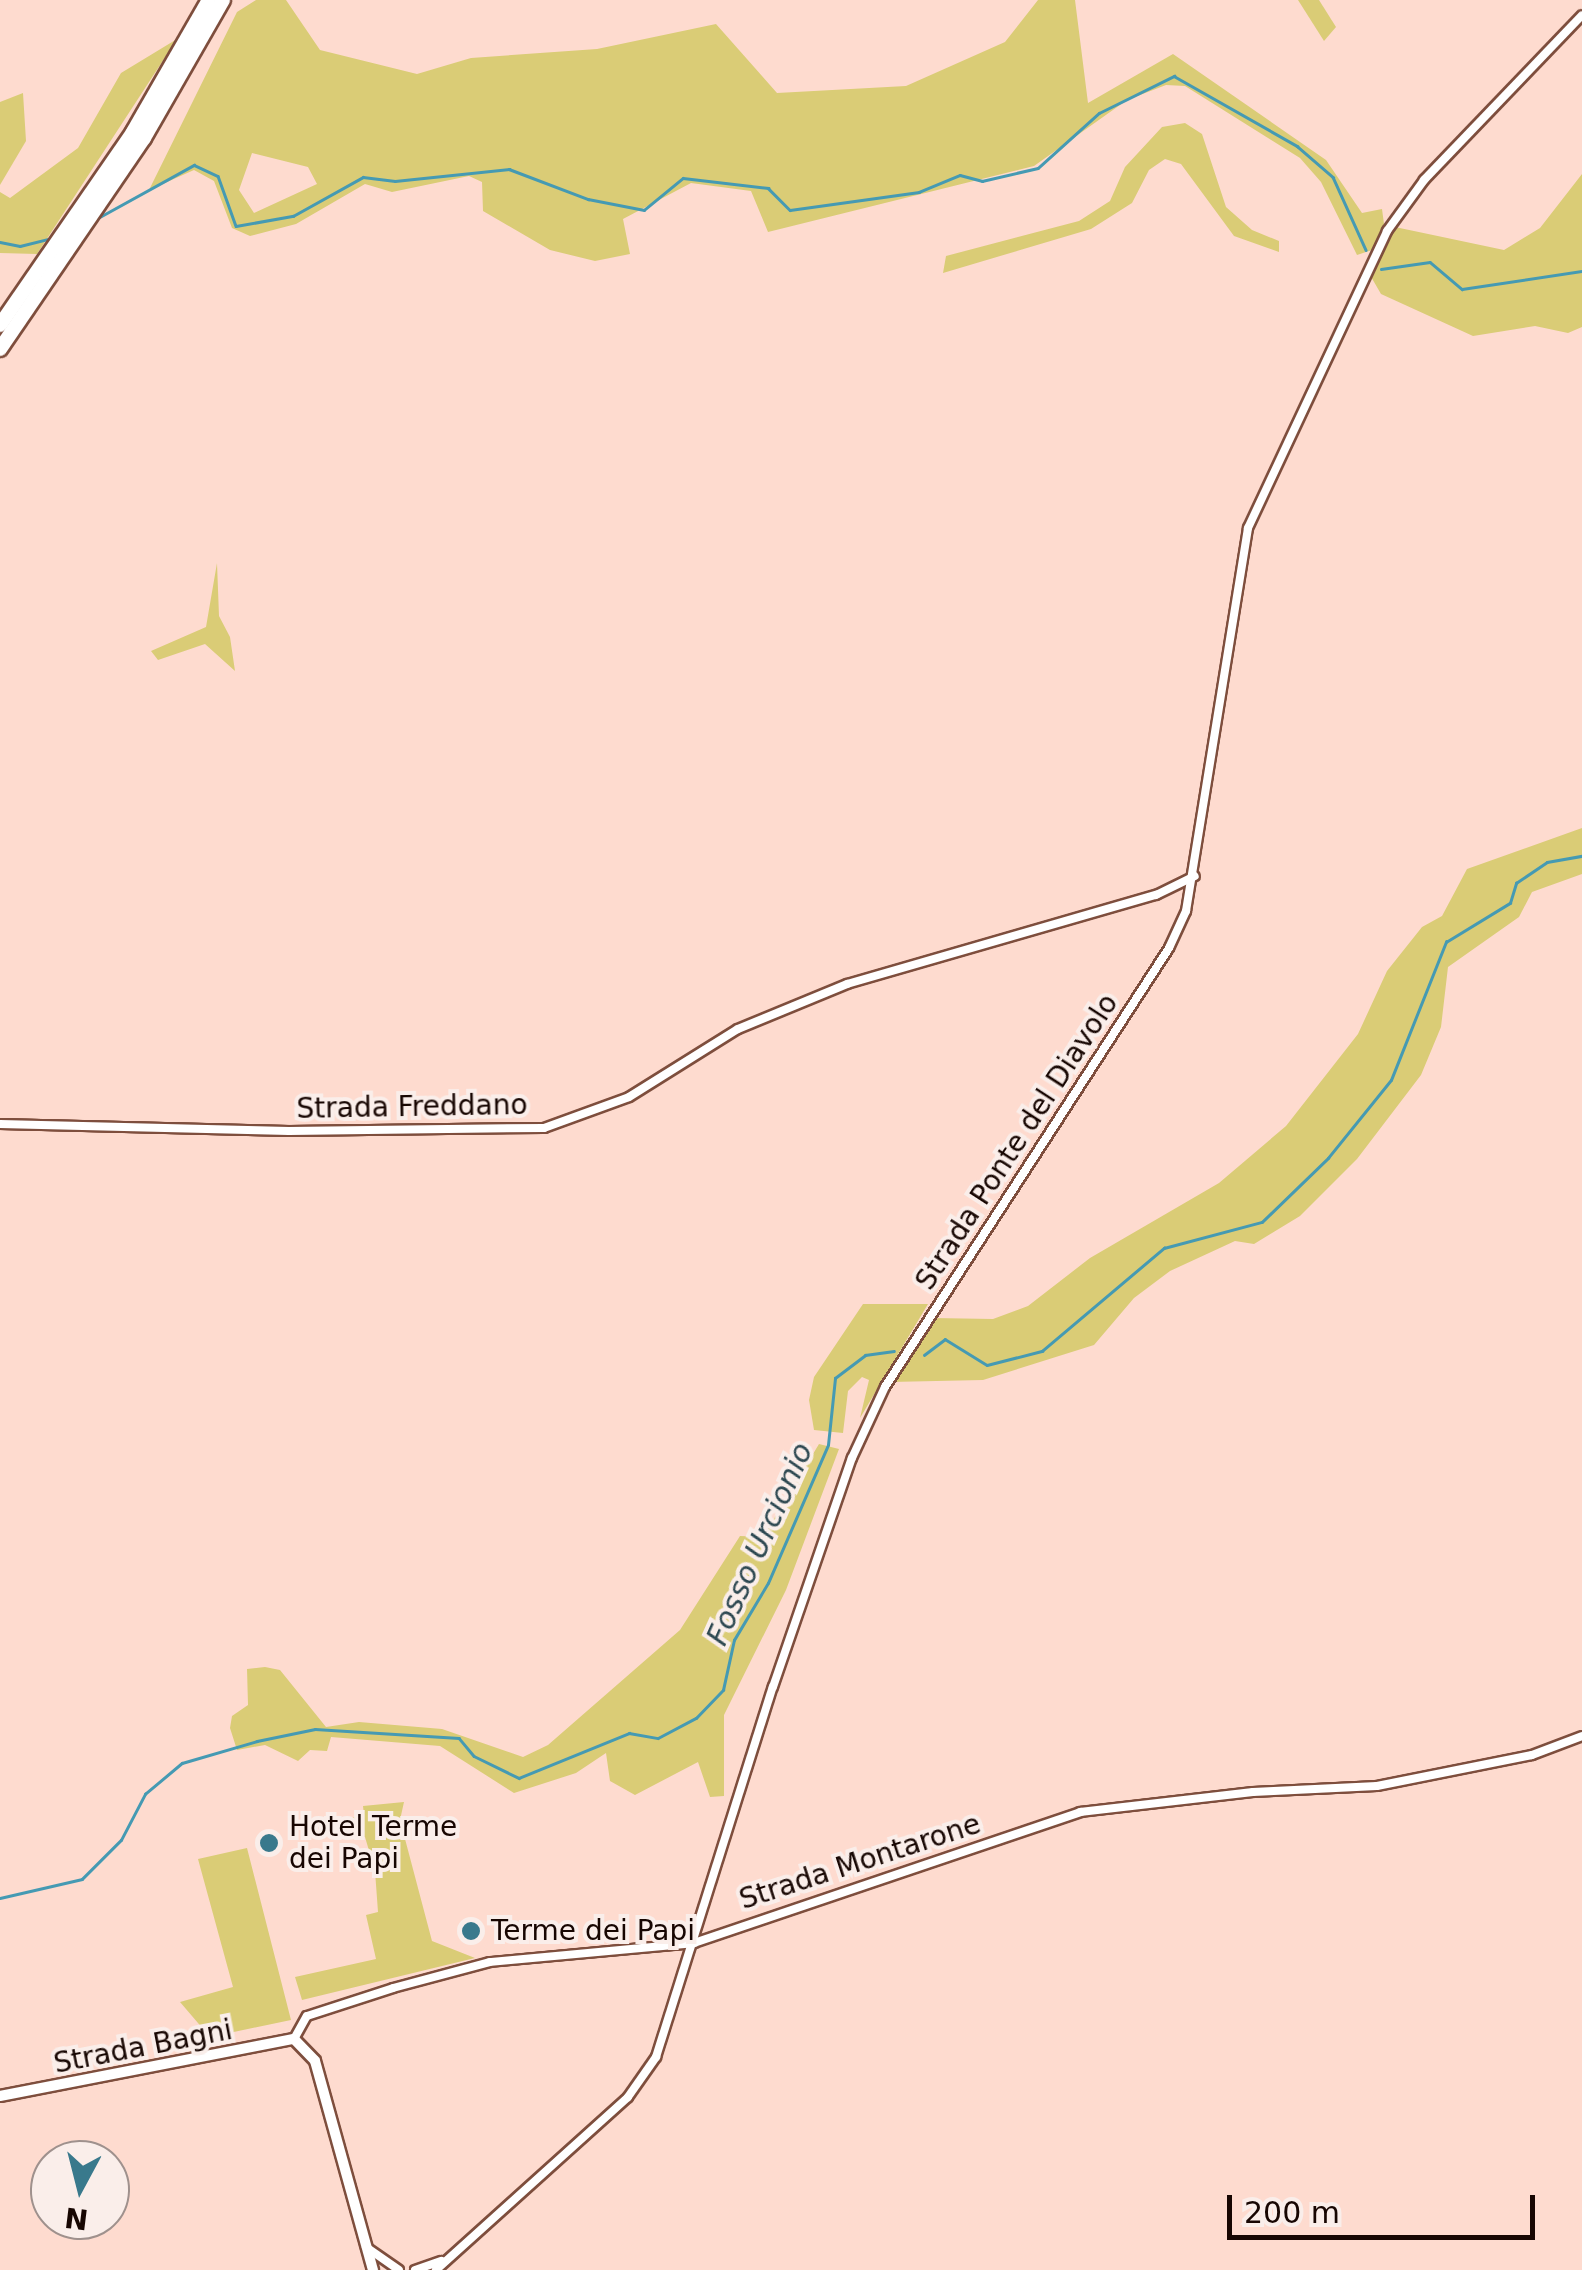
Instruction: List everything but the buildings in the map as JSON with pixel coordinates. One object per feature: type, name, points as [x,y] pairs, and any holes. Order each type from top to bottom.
[{"type":"highway","points":[[0,325],[163,95],[209,0]]},
{"type":"highway","points":[[0,349],[223,0]]},
{"type":"street","name":"Strada Ponte del Diavolo","points":[[436,2270],[628,2098],[656,2057],[852,1458],[888,1380],[1169,948],[1195,876],[1248,528],[1386,231],[1424,180],[1582,15]]},
{"type":"street","name":"Strada Freddano","points":[[0,1124],[289,1131],[544,1128],[629,1097],[738,1029],[847,984],[1156,895],[1195,876]]},
{"type":"street","name":"Strada Montarone","points":[[294,2038],[307,2016],[321,2009],[490,1962],[694,1943],[1080,1812],[1253,1792],[1377,1786],[1459,1772],[1582,1736]]},
{"type":"street","name":"Strada Bagni","points":[[0,2096],[294,2038]]},
{"type":"street","points":[[294,2038],[315,2062],[373,2270]]},
{"type":"street","points":[[366,2247],[399,2270]]},
{"type":"street","points":[[415,2270],[446,2260]]},
{"type":"shaded area","points":[[256,0],[286,0],[320,50],[417,74],[471,58],[597,49],[716,24],[777,93],[906,86],[1005,42],[1038,0],[1075,0],[1088,103],[1173,54],[1326,160],[1362,213],[1382,209],[1384,224],[1372,250],[1357,255],[1321,182],[1300,158],[1185,86],[1166,85],[1127,100],[1034,166],[768,232],[751,191],[691,183],[623,219],[630,254],[595,261],[550,250],[483,211],[482,182],[469,176],[392,192],[365,184],[296,224],[250,236],[232,228],[214,181],[194,170],[149,190],[237,12]],"holes":[[[252,153],[308,167],[317,184],[254,213],[239,190]]]},
{"type":"shaded area","points":[[1298,0],[1319,0],[1336,27],[1324,41]]},
{"type":"shaded area","points":[[177,39],[37,254],[0,253],[0,192],[10,198],[78,148],[121,73]]},
{"type":"shaded area","points":[[23,93],[26,141],[0,185],[0,102]]},
{"type":"shaded area","points":[[1185,123],[1202,134],[1226,207],[1252,230],[1279,241],[1279,252],[1234,236],[1181,164],[1165,159],[1149,170],[1132,203],[1091,229],[943,273],[946,256],[1079,221],[1110,201],[1125,167],[1162,127]]},
{"type":"shaded area","points":[[1582,174],[1582,327],[1568,333],[1535,326],[1473,336],[1381,294],[1370,275],[1395,227],[1504,250],[1540,228]]},
{"type":"shaded area","points":[[217,563],[219,616],[230,637],[235,671],[205,644],[158,660],[151,651],[206,627]]},
{"type":"shaded area","points":[[1582,828],[1582,874],[1532,892],[1519,917],[1448,967],[1441,1027],[1421,1075],[1357,1159],[1300,1216],[1254,1244],[1235,1241],[1170,1271],[1134,1298],[1094,1345],[983,1380],[890,1382],[933,1318],[993,1319],[1028,1306],[1090,1258],[1219,1183],[1286,1126],[1358,1034],[1387,971],[1422,927],[1442,916],[1467,869]]},
{"type":"shaded area","points":[[863,1304],[928,1304],[860,1418],[869,1380],[862,1377],[848,1391],[843,1433],[814,1430],[809,1400],[814,1377]]},
{"type":"shaded area","points":[[819,1444],[839,1449],[786,1590],[724,1715],[724,1796],[710,1797],[698,1762],[635,1795],[610,1781],[606,1753],[576,1773],[514,1793],[440,1746],[331,1737],[327,1751],[310,1750],[298,1761],[265,1745],[237,1750],[230,1728],[232,1716],[248,1705],[247,1669],[265,1667],[280,1670],[326,1727],[359,1722],[442,1729],[523,1757],[548,1745],[680,1630],[740,1536],[763,1537]]},
{"type":"shaded area","points":[[404,1802],[400,1820],[432,1941],[475,1958],[302,2000],[295,1977],[376,1959],[366,1915],[378,1912],[375,1871],[365,1837],[355,1838],[351,1818],[364,1815],[363,1806]]},
{"type":"shaded area","points":[[247,1848],[291,2020],[210,2037],[180,2002],[233,1987],[198,1859]]},
{"type":"waterway","points":[[96,219],[194,165],[218,176],[236,226],[293,216],[363,177],[395,181],[509,169],[588,199],[644,210],[683,178],[768,188],[790,210],[919,192],[960,175],[982,181],[1038,168],[1099,113],[1174,76],[1297,146],[1333,177],[1366,250]]},
{"type":"waterway","points":[[0,242],[20,246],[52,238]]},
{"type":"waterway","points":[[1381,269],[1430,262],[1462,289],[1582,271]]},
{"type":"waterway","points":[[924,1355],[945,1339],[987,1365],[1042,1351],[1164,1248],[1262,1222],[1328,1158],[1391,1080],[1446,942],[1510,903],[1516,883],[1547,862],[1582,856]]},
{"type":"waterway","name":"Fosso Urcionio","points":[[0,1898],[82,1879],[121,1840],[145,1794],[182,1763],[257,1741],[315,1729],[459,1738],[474,1756],[519,1778],[629,1733],[658,1738],[696,1718],[723,1690],[734,1640],[768,1583],[828,1445],[835,1378],[865,1355],[894,1351]]},
{"type":"place","name":"Hotel Terme dei Papi","points":[[269,1843]]},
{"type":"place","name":"Terme dei Papi","points":[[471,1931]]}]
